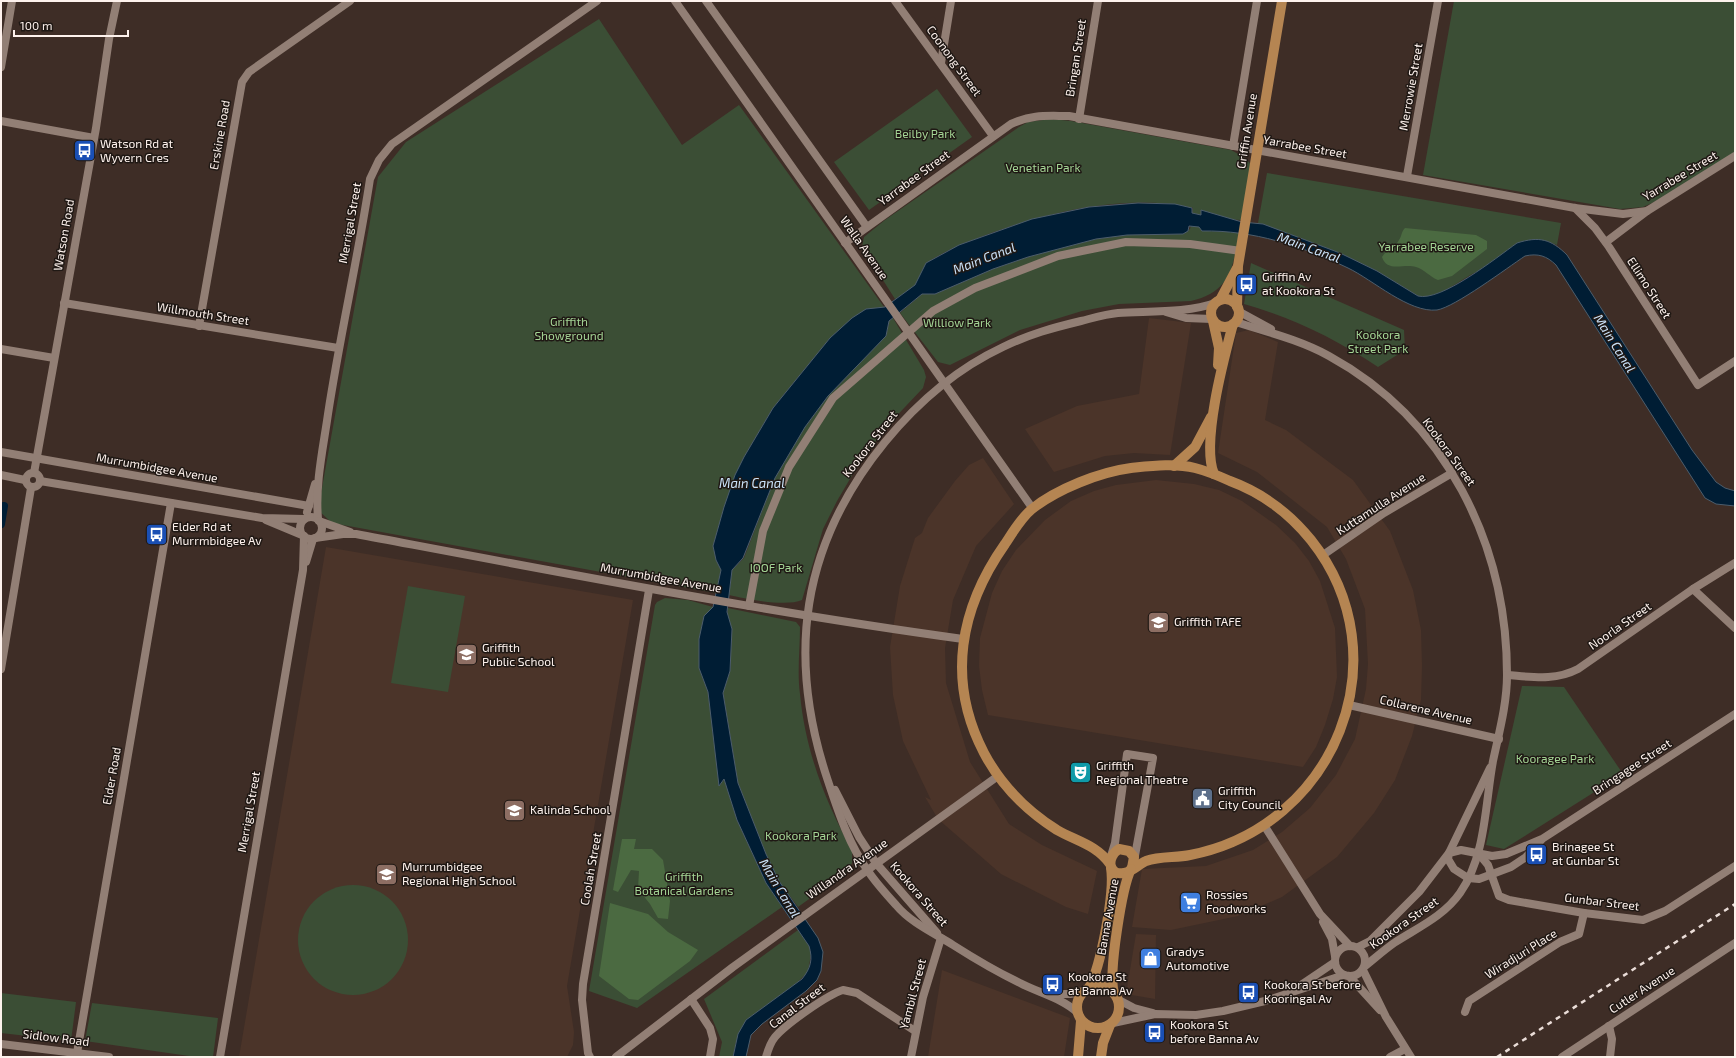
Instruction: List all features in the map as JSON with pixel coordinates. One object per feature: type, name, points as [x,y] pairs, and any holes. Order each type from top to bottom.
[{"type":"main road","name":"Griffin Avenue","points":[[1238,309],[1238,266],[1282,1]]},
{"type":"main road","name":"Griffin Avenue","points":[[1218,301],[1238,266]]},
{"type":"main road","points":[[1214,474],[1210,465],[1210,451],[1214,410],[1217,395],[1223,359],[1238,309],[1232,301],[1218,301],[1211,312],[1218,348],[1217,395]]},
{"type":"main road","points":[[1213,320],[1221,327],[1234,323]]},
{"type":"main road","points":[[1174,466],[1195,447],[1214,410]]},
{"type":"main road","points":[[1147,466],[1190,466],[1246,486],[1273,503],[1300,526],[1323,555],[1338,584],[1350,623],[1354,666],[1349,705],[1339,735],[1313,780],[1297,799],[1264,825],[1241,839],[1194,854],[1152,860],[1133,866],[1121,874],[1103,855],[1094,848],[1056,829],[1032,812],[998,776],[982,750],[972,722],[963,687],[963,639],[982,582],[997,555],[1021,521],[1033,509],[1060,493],[1094,476],[1122,469],[1147,466]]},
{"type":"main road","points":[[1111,863],[1116,850],[1123,848],[1132,854],[1133,866]]},
{"type":"main road","name":"Banna Avenue","points":[[1086,990],[1096,972],[1106,925],[1113,882],[1111,863]]},
{"type":"main road","name":"Banna Avenue","points":[[1116,996],[1111,973],[1126,882],[1133,866]]},
{"type":"main road","points":[[1106,925],[1118,927]]},
{"type":"main road","points":[[1078,1057],[1080,1017],[1077,1004],[1086,990],[1105,987],[1116,996],[1119,1009],[1103,1043],[1101,1057]]},
{"type":"main road","points":[[1080,1017],[1088,1026],[1097,1028],[1111,1024]]},
{"type":"street","points":[[1,67],[12,1]]},
{"type":"street","name":"Watson Road","points":[[34,473],[94,138],[109,39],[117,1]]},
{"type":"street","name":"Erskine Road","points":[[199,326],[242,82],[249,72],[350,1]]},
{"type":"street","name":"Merrigal Street","points":[[319,520],[317,503],[321,463],[338,348],[370,179],[379,160],[392,144],[597,1]]},
{"type":"street","name":"Walla Avenue","points":[[675,1],[1033,509]]},
{"type":"street","name":"Walla Avenue","points":[[706,1],[867,227]]},
{"type":"street","name":"Coonong Street","points":[[896,1],[993,136]]},
{"type":"street","points":[[941,63],[951,1]]},
{"type":"street","name":"Bringan Street","points":[[1079,119],[1098,1]]},
{"type":"street","name":"Griffin Avenue","points":[[1233,146],[1257,1]]},
{"type":"street","name":"Merrowie Street","points":[[1407,176],[1438,1]]},
{"type":"street","name":"Yarrabee Street","points":[[846,243],[1011,124],[1026,117],[1048,114],[1407,176],[1455,187],[1575,208],[1623,214],[1647,211],[1735,156]]},
{"type":"street","points":[[1,120],[94,138]]},
{"type":"street","name":"Ellimo Street","points":[[1575,208],[1595,228],[1606,242],[1698,385],[1735,361]]},
{"type":"street","points":[[1606,242],[1647,211]]},
{"type":"street","points":[[749,606],[763,531],[789,467],[833,398],[933,311],[975,288],[1058,256],[1126,242],[1190,244],[1241,251]]},
{"type":"street","name":"Kookora Street","points":[[1080,1017],[1068,1005],[1001,974],[921,927],[898,907],[866,870],[836,806],[821,761],[811,721],[805,646],[808,615],[826,539],[852,486],[900,424],[944,382],[984,356],[1034,332],[1115,314],[1163,312],[1203,307],[1218,301]]},
{"type":"street","name":"Willmouth Street","points":[[64,303],[338,348]]},
{"type":"street","name":"Kookora Street","points":[[1238,309],[1286,337],[1329,355],[1375,387],[1412,421],[1452,473],[1478,520],[1496,574],[1504,628],[1507,675],[1498,739],[1478,853],[1461,892],[1442,912],[1391,945],[1364,968]]},
{"type":"street","name":"Kookora Street","points":[[1163,312],[1186,318],[1213,320]]},
{"type":"street","name":"Kookora Street","points":[[1234,323],[1286,337]]},
{"type":"street","points":[[1,349],[54,358]]},
{"type":"street","name":"Murrumbidgee Avenue","points":[[1,452],[99,471],[309,506]]},
{"type":"street","name":"Merrigal Street","points":[[305,519],[321,463]]},
{"type":"street","points":[[25,480],[27,475],[34,473],[39,477],[40,481]]},
{"type":"street","name":"Kuttamulla Avenue","points":[[1323,555],[1384,513],[1452,473]]},
{"type":"street","points":[[1,475],[25,480]]},
{"type":"street","points":[[25,480],[27,485],[31,488]]},
{"type":"street","points":[[31,488],[38,486],[40,481]]},
{"type":"street","points":[[40,481],[262,518],[305,519],[311,517],[319,520],[322,530],[314,538],[303,536],[262,518]]},
{"type":"street","points":[[1,670],[31,488]]},
{"type":"street","name":"Elder Road","points":[[77,1053],[171,503]]},
{"type":"street","points":[[303,536],[300,525],[305,519]]},
{"type":"street","name":"Murrumbidgee Avenue","points":[[319,520],[356,534],[649,590],[963,639]]},
{"type":"street","name":"Murrumbidgee Avenue","points":[[314,538],[343,534],[356,534]]},
{"type":"street","name":"Merrigal Street","points":[[303,536],[303,570]]},
{"type":"street","name":"Merrigal Street","points":[[220,1057],[303,570],[314,538]]},
{"type":"street","name":"Noorla Street","points":[[1507,675],[1547,678],[1572,672],[1693,589],[1735,563]]},
{"type":"street","points":[[1693,589],[1735,628]]},
{"type":"street","name":"Coolah Street","points":[[590,1057],[588,1053],[582,1000],[583,984],[649,590]]},
{"type":"street","name":"Collarene Avenue","points":[[1349,705],[1498,739]]},
{"type":"street","name":"Bringagee Street","points":[[1449,853],[1461,850],[1492,856],[1506,854],[1542,839],[1735,714]]},
{"type":"street","points":[[1111,863],[1127,754],[1153,758],[1133,866]]},
{"type":"street","name":"Kookora Street","points":[[821,761],[860,837],[876,863],[941,938]]},
{"type":"street","name":"Kookora Street","points":[[1354,947],[1370,941],[1414,896],[1449,853],[1493,762]]},
{"type":"street","name":"Willandra Avenue","points":[[616,1057],[786,928],[998,776]]},
{"type":"street","points":[[1264,825],[1320,914],[1332,938],[1338,970],[1346,976],[1386,1017]]},
{"type":"street","name":"Bringagee Street","points":[[1468,878],[1479,878],[1511,867],[1526,857],[1542,839]]},
{"type":"street","points":[[1449,853],[1448,858],[1454,870],[1468,878]]},
{"type":"street","points":[[1478,853],[1486,860],[1492,874]]},
{"type":"street","name":"Gunbar Street","points":[[1492,874],[1499,896],[1509,900],[1584,913],[1643,920],[1665,911],[1735,866]]},
{"type":"street","name":"Wiradjuri Place","points":[[1465,1012],[1469,1001],[1560,942],[1579,934],[1584,913]]},
{"type":"street","points":[[1320,914],[1365,956],[1364,968],[1386,1017],[1411,1057]]},
{"type":"street","name":"Yambil Street","points":[[911,1057],[923,997],[941,938]]},
{"type":"street","name":"Cutler Avenue","points":[[1562,1057],[1735,943]]},
{"type":"street","points":[[1293,991],[1335,959],[1341,948],[1354,947]]},
{"type":"street","points":[[1111,1024],[1155,1014],[1196,1015],[1216,1013],[1265,1001],[1293,991],[1346,976],[1359,974],[1364,968]]},
{"type":"street","name":"Canal Street","points":[[766,1057],[770,1044],[782,1030],[828,997],[843,990],[857,994],[915,1031]]},
{"type":"street","name":"Kookora Street","points":[[1046,994],[1070,994],[1086,990]]},
{"type":"street","points":[[1116,996],[1134,1008],[1155,1014]]},
{"type":"street","points":[[691,999],[710,1028],[713,1039],[710,1057]]},
{"type":"street","points":[[1609,1026],[1612,1039],[1610,1057]]},
{"type":"street","name":"Sidlow Road","points":[[1,1044],[109,1057]]},
{"type":"street","points":[[1390,1057],[1405,1049]]},
{"type":"shaded area","points":[[1149,318],[1191,323],[1170,455],[1134,453],[1105,456],[1054,472],[1025,429],[1077,406],[1139,394]]},
{"type":"shaded area","points":[[1249,330],[1278,342],[1265,420],[1286,430],[1353,480],[1390,531],[1413,590],[1421,630],[1421,700],[1412,736],[1395,780],[1374,813],[1337,857],[1282,897],[1238,916],[1171,930],[1132,927],[1142,869],[1206,866],[1253,850],[1282,832],[1310,808],[1336,775],[1355,739],[1366,689],[1368,664],[1365,609],[1346,559],[1327,527],[1257,472],[1218,453],[1236,333]]},
{"type":"shaded area","points":[[983,458],[1014,504],[976,546],[953,600],[945,648],[946,683],[970,762],[1009,824],[1042,845],[1097,871],[1088,914],[1066,907],[1001,874],[938,819],[925,797],[931,800],[903,741],[893,695],[890,647],[900,586],[915,538],[922,533],[928,518],[955,481],[969,465]]},
{"type":"shaded area","name":"Griffith TAFE","points":[[1156,480],[1194,484],[1219,490],[1242,501],[1276,525],[1295,543],[1309,561],[1320,581],[1335,628],[1337,677],[1333,699],[1325,725],[1316,747],[1303,767],[988,715],[982,690],[979,666],[980,638],[992,593],[1002,571],[1016,550],[1045,520],[1071,501],[1094,491],[1116,485]]},
{"type":"shaded area","points":[[326,547],[633,600],[567,986],[574,1032],[573,1045],[567,1057],[239,1057]]},
{"type":"shaded area","points":[[1136,934],[1156,935],[1155,999],[1126,994]]},
{"type":"shaded area","points":[[942,970],[1070,1018],[1064,1057],[928,1057]]},
{"type":"green space","points":[[1454,1],[1735,1],[1735,152],[1661,199],[1643,207],[1620,209],[1423,175]]},
{"type":"green space","name":"Griffith Showground","points":[[599,19],[682,145],[739,105],[884,307],[877,308],[830,338],[773,408],[744,457],[716,560],[721,570],[716,593],[332,523],[318,510],[378,177],[406,142]]},
{"type":"green space","name":"Beilby Park","points":[[937,89],[972,137],[869,210],[834,162]]},
{"type":"green space","name":"Venetian Park","points":[[1051,119],[1071,121],[1231,150],[1242,156],[1251,164],[1242,220],[1220,219],[1201,210],[1201,215],[1192,213],[1193,208],[1143,202],[1065,211],[991,233],[946,252],[925,265],[915,285],[895,299],[862,247],[864,237],[885,220],[1019,127],[1028,122]]},
{"type":"green space","name":"Yarrabee Reserve","points":[[1267,173],[1561,223],[1557,245],[1547,241],[1472,274],[1441,293],[1424,298],[1418,296],[1377,271],[1340,253],[1258,223]]},
{"type":"green space","name":"Williow Park","points":[[1191,225],[1239,233],[1231,268],[1222,285],[1214,292],[1191,301],[1119,304],[1082,311],[1020,330],[950,365],[938,362],[900,313],[922,294],[935,294],[993,269],[1028,257],[1096,239],[1127,235],[1183,234],[1190,229]]},
{"type":"green space","points":[[1405,228],[1476,235],[1487,241],[1487,249],[1452,276],[1438,280],[1422,269],[1416,267],[1392,266],[1384,262],[1382,257],[1397,243]]},
{"type":"green space","name":"Kookora Street Park","points":[[1251,263],[1404,330],[1405,350],[1378,367],[1346,347],[1314,330],[1280,316],[1244,304]]},
{"type":"green space","name":"IOOF Park","points":[[893,318],[924,370],[926,377],[923,388],[887,426],[857,467],[837,501],[823,529],[802,600],[776,603],[729,595],[732,570],[744,558],[775,478],[805,427],[828,396],[886,336],[889,321]]},
{"type":"green space","points":[[408,586],[465,596],[448,692],[391,683]]},
{"type":"green space","name":"Griffith Botanical Gardens","points":[[665,598],[688,600],[713,607],[704,616],[699,668],[708,692],[720,785],[724,779],[737,820],[766,883],[782,907],[637,1008],[589,991],[655,605],[657,602]]},
{"type":"green space","name":"Kookora Park","points":[[728,608],[796,622],[800,627],[799,686],[806,735],[825,794],[852,850],[852,863],[848,871],[798,907],[779,881],[766,854],[738,783],[723,693],[730,671],[732,629],[727,614]]},
{"type":"green space","name":"Kooragee Park","points":[[1522,686],[1564,687],[1623,774],[1504,849],[1486,845]]},
{"type":"green space","points":[[622,839],[636,839],[634,849],[652,849],[663,860],[670,901],[668,919],[658,918],[650,904],[638,889],[639,871],[631,870],[618,892],[613,890]]},
{"type":"green space","points":[[353,885],[374,889],[384,894],[392,901],[399,909],[404,919],[408,940],[404,961],[399,971],[392,979],[384,986],[374,991],[353,995],[332,991],[322,986],[314,979],[307,971],[302,961],[298,940],[302,919],[307,909],[314,901],[322,894],[332,889]]},
{"type":"green space","points":[[610,903],[648,914],[668,932],[698,950],[690,961],[638,1000],[629,999],[599,976]]},
{"type":"green space","points":[[798,930],[809,946],[811,954],[808,972],[736,1042],[733,1057],[719,1057],[722,1042],[704,999]]},
{"type":"green space","points":[[1,993],[76,1002],[71,1041],[1,1033]]},
{"type":"green space","points":[[92,1003],[218,1018],[213,1057],[196,1057],[85,1041]]},
{"type":"water","name":"Main Canal","points":[[1138,203],[1175,204],[1192,208],[1192,213],[1201,215],[1201,210],[1242,222],[1263,224],[1340,253],[1377,271],[1418,296],[1428,296],[1454,286],[1483,268],[1517,243],[1532,240],[1544,240],[1556,245],[1567,255],[1692,450],[1716,482],[1725,488],[1735,491],[1735,506],[1716,504],[1705,498],[1556,265],[1549,259],[1542,256],[1525,256],[1456,302],[1437,310],[1426,310],[1391,295],[1348,268],[1295,246],[1258,236],[1221,231],[1202,231],[1199,227],[1189,226],[1188,231],[1183,234],[1127,235],[1096,239],[1028,257],[993,269],[935,294],[922,294],[889,321],[886,336],[828,396],[805,427],[775,478],[743,558],[732,570],[727,612],[732,629],[730,671],[723,693],[738,783],[766,854],[779,881],[818,938],[823,952],[821,971],[817,980],[806,991],[762,1024],[751,1035],[746,1057],[733,1057],[738,1034],[746,1020],[802,979],[809,967],[811,959],[809,946],[766,883],[737,820],[724,779],[719,786],[708,692],[699,668],[699,639],[704,616],[713,607],[721,570],[716,560],[713,546],[735,475],[773,408],[830,338],[852,318],[866,309],[885,307],[915,285],[926,263],[959,245],[1032,219],[1089,207]]},
{"type":"waterway","points":[[1,524],[4,506]]},
{"type":"railway","points":[[1497,1057],[1735,904]]},
{"type":"place","name":"Watson Rd at Wyvern Cres","points":[[84,151]]},
{"type":"place","name":"Griffin Av at Kookora St","points":[[1246,284]]},
{"type":"place","name":"Elder Rd at Murrmbidgee Av","points":[[157,534]]},
{"type":"place","name":"Griffith TAFE","points":[[1158,622]]},
{"type":"place","name":"Griffith Public School","points":[[466,655]]},
{"type":"place","name":"Griffith Regional Theatre","points":[[1080,773]]},
{"type":"place","name":"Griffith City Council","points":[[1203,798]]},
{"type":"place","name":"Kalinda School","points":[[515,810]]},
{"type":"place","name":"Brinagee St at Gunbar St","points":[[1537,854]]},
{"type":"place","name":"Murrumbidgee Regional High School","points":[[387,874]]},
{"type":"place","name":"Rossies Foodworks","points":[[1191,902]]},
{"type":"place","name":"Gradys Automotive","points":[[1150,959]]},
{"type":"place","name":"Kookora St at Banna Av","points":[[1052,984]]},
{"type":"place","name":"Kookora St before Kooringal Av","points":[[1248,992]]},
{"type":"place","name":"Kookora St before Banna Av","points":[[1155,1032]]}]
